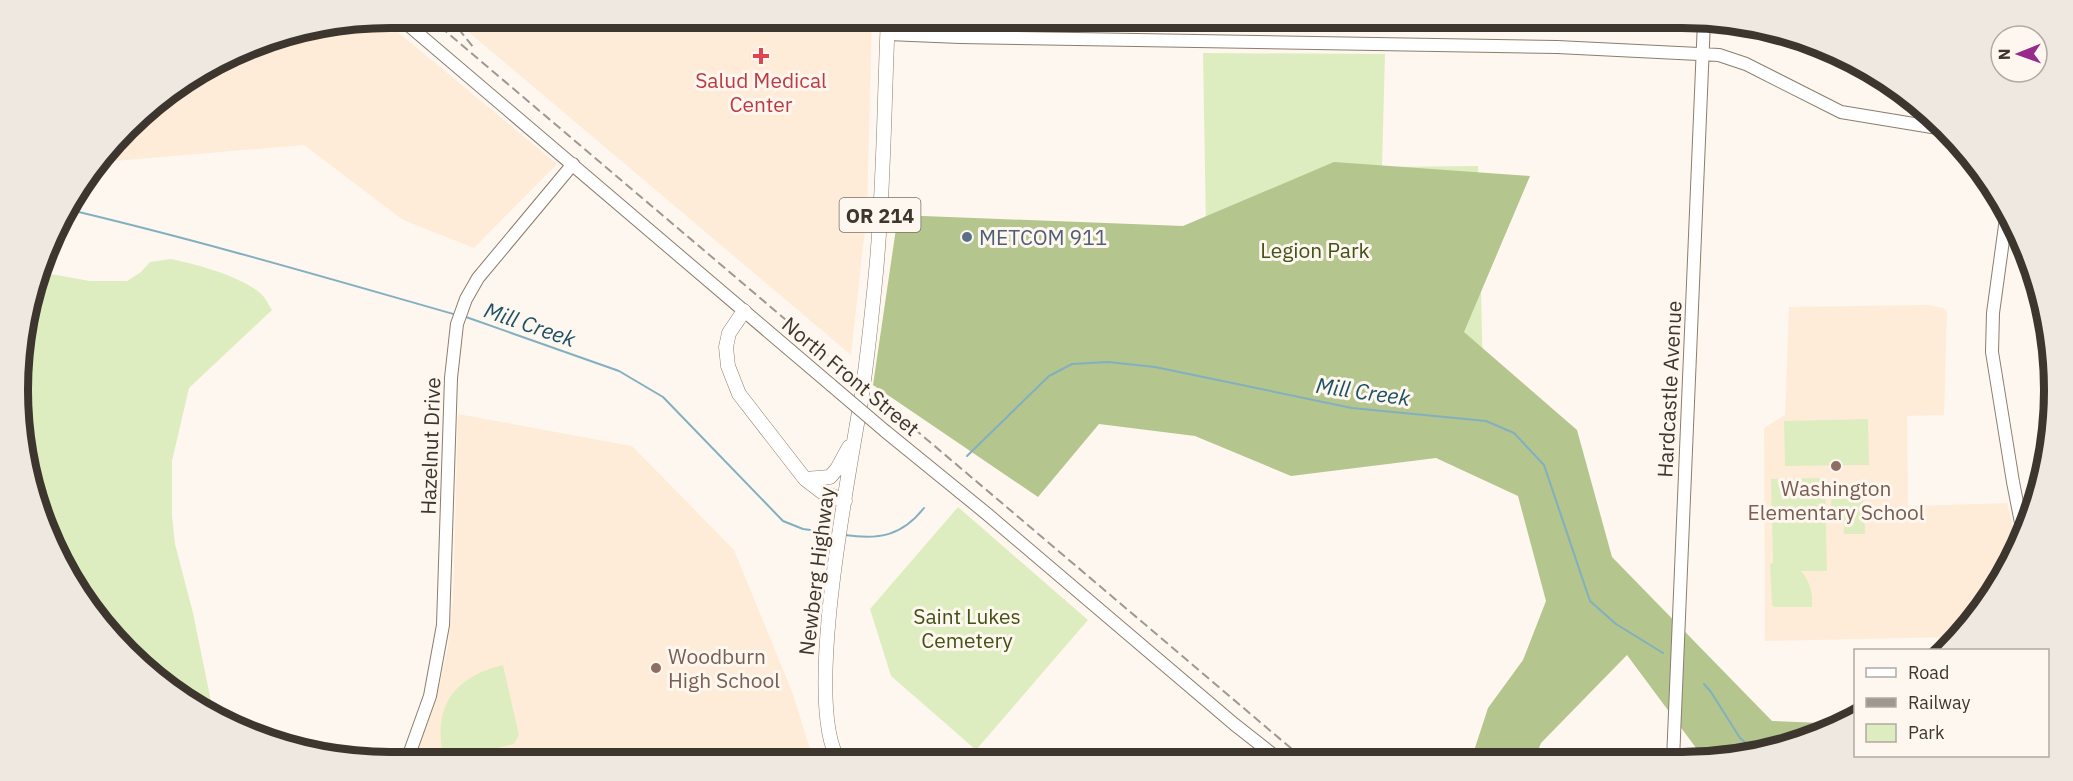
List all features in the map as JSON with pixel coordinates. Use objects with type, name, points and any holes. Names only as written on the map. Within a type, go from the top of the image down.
[{"type":"main road","name":"OR 214","points":[[888,28],[888,34]]},
{"type":"main road","name":"Newberg Highway","points":[[834,752],[827,707],[827,643],[832,592],[869,339],[879,233],[888,34]]},
{"type":"main road","points":[[744,311],[732,328],[726,343],[726,359],[732,380],[742,400],[805,478],[822,492],[845,501]]},
{"type":"main road","points":[[805,478],[825,479],[834,474],[855,433]]},
{"type":"street","name":"North Front Street","points":[[412,28],[885,431],[1270,752]]},
{"type":"street","name":"Hardcastle Avenue","points":[[1672,752],[1704,29]]},
{"type":"street","points":[[888,34],[1557,47],[1719,55],[1736,60],[1841,112],[1930,127]]},
{"type":"street","name":"Hazelnut Drive","points":[[410,752],[430,696],[438,663],[445,614],[451,378],[457,324],[478,278],[573,164]]},
{"type":"street","points":[[2005,226],[1993,314],[1992,352],[2020,520]]},
{"type":"shaded area","points":[[393,28],[557,164],[474,248],[403,220],[304,145],[110,161],[152,118],[170,103],[230,66],[274,48],[320,35]]},
{"type":"shaded area","points":[[464,28],[872,28],[867,211],[851,355]]},
{"type":"shaded area","name":"Washington Elementary School","points":[[1928,305],[1943,308],[1947,312],[1944,415],[1907,416],[1908,506],[2007,503],[2015,534],[1996,572],[1983,592],[1947,637],[1765,641],[1764,428],[1785,415],[1789,307]]},
{"type":"shaded area","points":[[458,414],[632,446],[734,550],[793,694],[811,752],[416,752],[438,692],[448,646],[453,596]]},
{"type":"green space","name":"Legion Park","points":[[1203,53],[1385,54],[1382,167],[1478,166],[1483,374],[1208,348]]},
{"type":"green space","points":[[1334,162],[1530,176],[1464,332],[1577,430],[1612,557],[1772,721],[1825,723],[1753,746],[1699,752],[1627,655],[1541,743],[1537,752],[1474,752],[1488,708],[1523,660],[1546,601],[1518,496],[1436,458],[1291,476],[1195,436],[1099,424],[1038,497],[873,385],[898,215],[1183,226]]},
{"type":"green space","points":[[171,259],[234,278],[256,290],[264,297],[272,310],[189,388],[172,461],[172,515],[175,544],[193,613],[212,706],[170,678],[152,663],[103,611],[77,571],[56,529],[35,461],[29,414],[29,367],[35,320],[48,274],[90,281],[127,281],[141,272],[150,262]]},
{"type":"green space","points":[[1868,419],[1869,465],[1785,466],[1784,421]]},
{"type":"green space","points":[[1825,478],[1827,571],[1801,571],[1810,588],[1812,607],[1774,607],[1772,605],[1770,564],[1773,563],[1771,479]]},
{"type":"green space","points":[[1832,484],[1861,484],[1865,534],[1844,534],[1843,509],[1831,509]]},
{"type":"green space","name":"Saint Lukes Cemetery","points":[[958,507],[1088,620],[976,750],[891,676],[870,609]]},
{"type":"green space","points":[[503,665],[519,735],[514,744],[481,752],[443,752],[441,725],[450,698],[458,687],[485,671]]},
{"type":"waterway","name":"Mill Creek","points":[[76,211],[213,246],[457,315]]},
{"type":"waterway","name":"Mill Creek","points":[[466,317],[619,371],[663,397],[783,521],[803,529],[833,533]]},
{"type":"waterway","name":"Mill Creek","points":[[967,456],[1049,376],[1072,364],[1108,362],[1155,367],[1352,408],[1486,421],[1514,433],[1544,465],[1590,601],[1616,624],[1663,653]]},
{"type":"waterway","name":"Mill Creek","points":[[845,535],[869,537],[889,534],[907,525],[924,508]]},
{"type":"waterway","name":"Mill Creek","points":[[1704,684],[1740,738],[1750,746]]},
{"type":"railway","points":[[442,28],[1295,752]]},
{"type":"railway","points":[[458,28],[473,47]]},
{"type":"place","name":"Salud Medical Center","points":[[761,56]]},
{"type":"place","name":"METCOM 911","points":[[967,237]]},
{"type":"place","name":"Washington Elementary School","points":[[1836,466]]},
{"type":"place","name":"Woodburn High School","points":[[656,668]]}]
